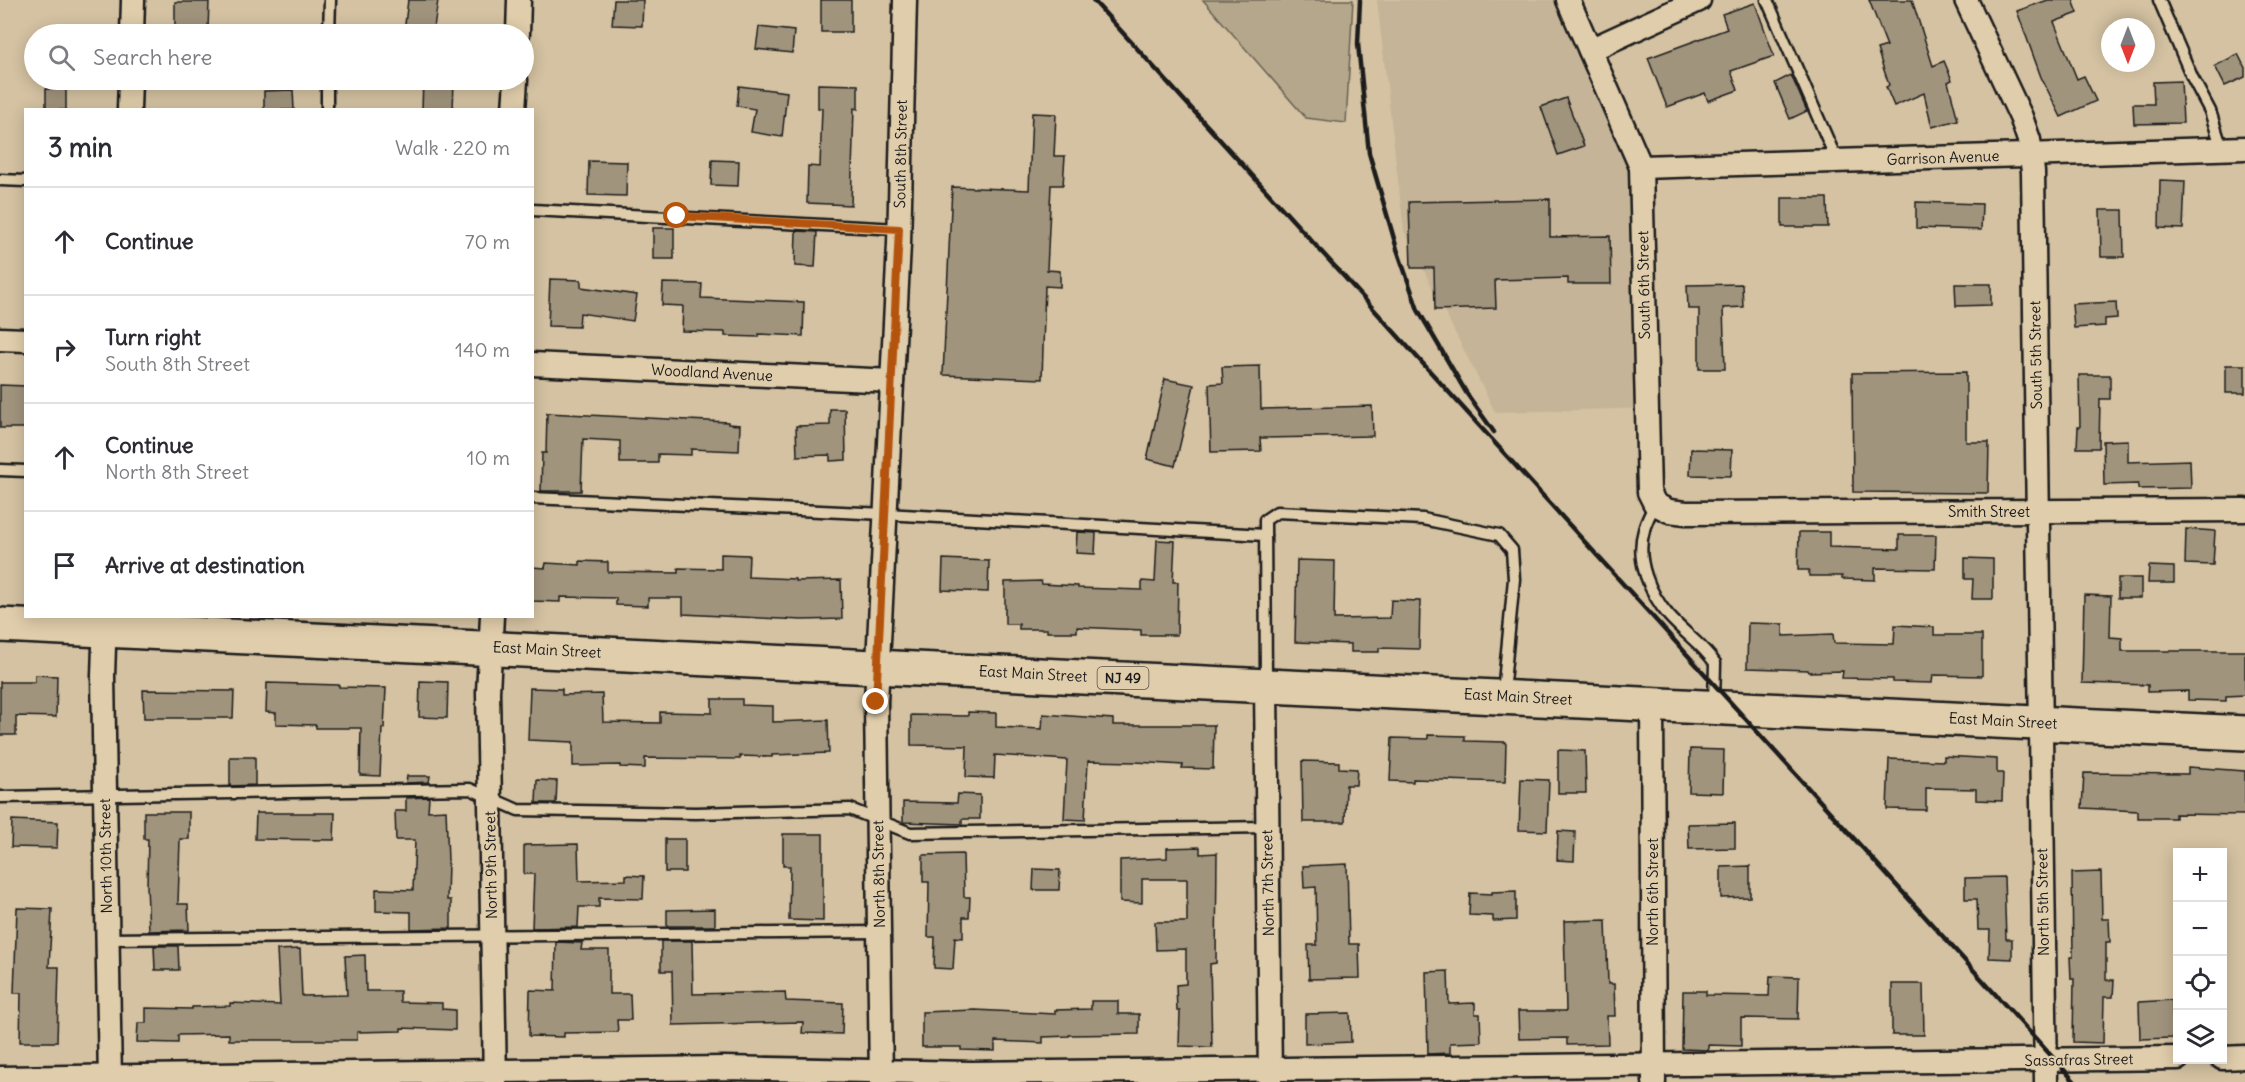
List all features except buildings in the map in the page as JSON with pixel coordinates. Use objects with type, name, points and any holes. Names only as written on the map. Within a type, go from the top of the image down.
[{"type":"highway","name":"East Main Street","points":[[0,625],[105,623],[491,632],[878,667],[2245,733]]},
{"type":"street","points":[[132,24],[133,0]]},
{"type":"street","points":[[518,24],[519,0]]},
{"type":"street","name":"South 8th Street","points":[[878,667],[899,229],[905,0]]},
{"type":"street","name":"South 6th Street","points":[[1568,0],[1641,167],[1649,492],[1654,504]]},
{"type":"street","points":[[1590,50],[1699,0]]},
{"type":"street","name":"South 5th Street","points":[[1966,0],[2029,140],[2033,172],[2041,723]]},
{"type":"street","points":[[129,108],[130,90]]},
{"type":"street","points":[[514,108],[515,90]]},
{"type":"street","name":"Garrison Avenue","points":[[1641,167],[2245,148]]},
{"type":"street","points":[[0,339],[24,340]]},
{"type":"street","name":"Woodland Avenue","points":[[534,364],[892,381]]},
{"type":"street","name":"Smith Street","points":[[1654,504],[1669,511],[1686,513],[2245,510]]},
{"type":"street","name":"North 10th Street","points":[[105,623],[103,676],[110,1079]]},
{"type":"street","name":"North 9th Street","points":[[491,632],[488,692],[494,1077]]},
{"type":"street","name":"North 8th Street","points":[[878,667],[876,702],[881,1077]]},
{"type":"street","name":"North 7th Street","points":[[1266,685],[1270,1076]]},
{"type":"street","name":"North 6th Street","points":[[1652,703],[1654,1074]]},
{"type":"street","name":"North 5th Street","points":[[2041,723],[2045,1071]]},
{"type":"street","points":[[2227,1058],[2245,1057]]},
{"type":"street","name":"Sassafras Street","points":[[0,1078],[494,1077],[724,1068],[881,1077],[971,1073],[1270,1076],[2045,1071],[2173,1058]]},
{"type":"lane","points":[[329,24],[330,0]]},
{"type":"lane","points":[[1767,0],[1837,162]]},
{"type":"lane","points":[[2159,0],[2192,77],[2210,111],[2222,149]]},
{"type":"lane","points":[[327,90],[327,108]]},
{"type":"lane","points":[[0,180],[24,181]]},
{"type":"lane","points":[[534,210],[899,229]]},
{"type":"lane","points":[[0,470],[24,471]]},
{"type":"lane","points":[[534,498],[885,514],[1265,536]]},
{"type":"lane","points":[[1654,504],[1644,530],[1641,549],[1645,573],[1653,594],[1669,616],[1711,656],[1715,663],[1714,706]]},
{"type":"lane","points":[[1266,685],[1265,520],[1277,512],[1423,519],[1499,536],[1512,550],[1514,579],[1503,696]]},
{"type":"lane","points":[[0,797],[470,789],[518,810],[696,813],[850,809],[909,833],[1268,827]]},
{"type":"lane","points":[[108,939],[879,932]]},
{"type":"shaded area","points":[[1203,0],[1353,0],[1346,123],[1306,118]]},
{"type":"shaded area","points":[[1377,0],[1571,0],[1645,164],[1653,408],[1495,412],[1404,231]]},
{"type":"railway","points":[[1093,0],[2075,1082]]},
{"type":"railway","points":[[1360,0],[1358,44],[1369,153],[1397,249],[1418,310],[1467,394],[1494,432]]},
{"type":"route","points":[[677,216],[899,229],[876,702]]}]
